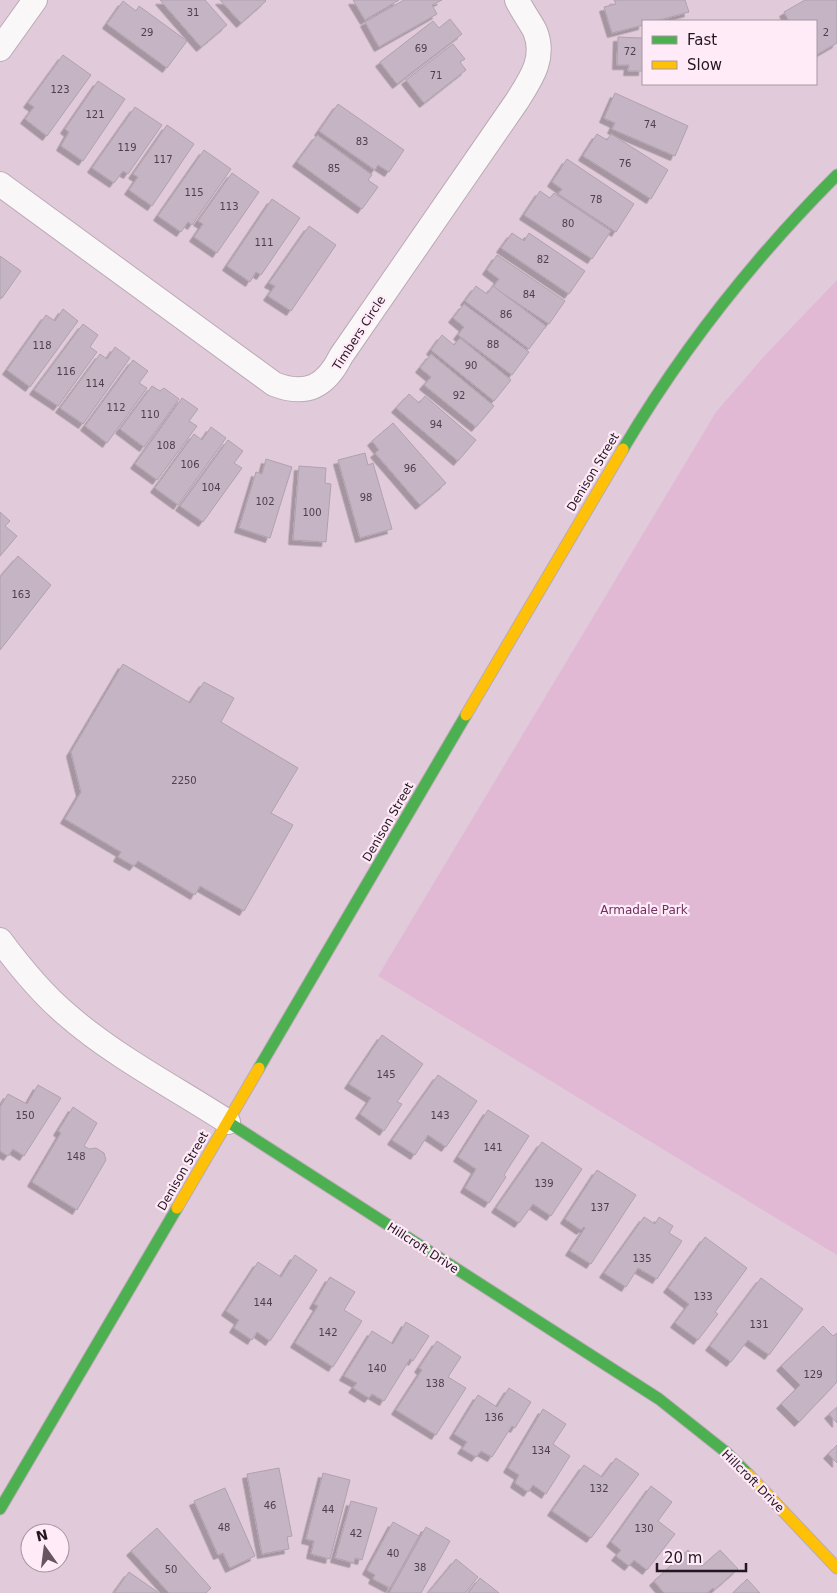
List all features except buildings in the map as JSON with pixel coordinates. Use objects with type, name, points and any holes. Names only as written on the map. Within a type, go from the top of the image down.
[{"type":"street","points":[[0,49],[35,0]]},
{"type":"street","name":"Timbers Circle","points":[[0,184],[274,384],[290,390],[306,390],[320,384],[333,373],[342,356],[518,101],[535,72],[540,53],[535,31],[517,0]]},
{"type":"street","name":"Denison Street","points":[[0,1509],[621,452],[681,356],[747,269],[789,222],[837,175]]},
{"type":"street","name":"Hillcroft Drive","points":[[0,940],[21,969],[43,993],[78,1024],[659,1399],[728,1453],[837,1568]]},
{"type":"green space","name":"Armadale Park","points":[[837,280],[837,1255],[378,976],[716,412],[768,352]]},
{"type":"traffic: fast","points":[[623,449],[670,375],[721,305],[806,206],[837,175]]},
{"type":"traffic: fast","points":[[259,1068],[466,715]]},
{"type":"traffic: fast","points":[[228,1122],[659,1399],[727,1453],[748,1474]]},
{"type":"traffic: fast","points":[[0,1509],[177,1208]]},
{"type":"traffic: slow","points":[[466,715],[623,449]]},
{"type":"traffic: slow","points":[[177,1208],[259,1068]]},
{"type":"traffic: slow","points":[[748,1474],[837,1568]]}]
